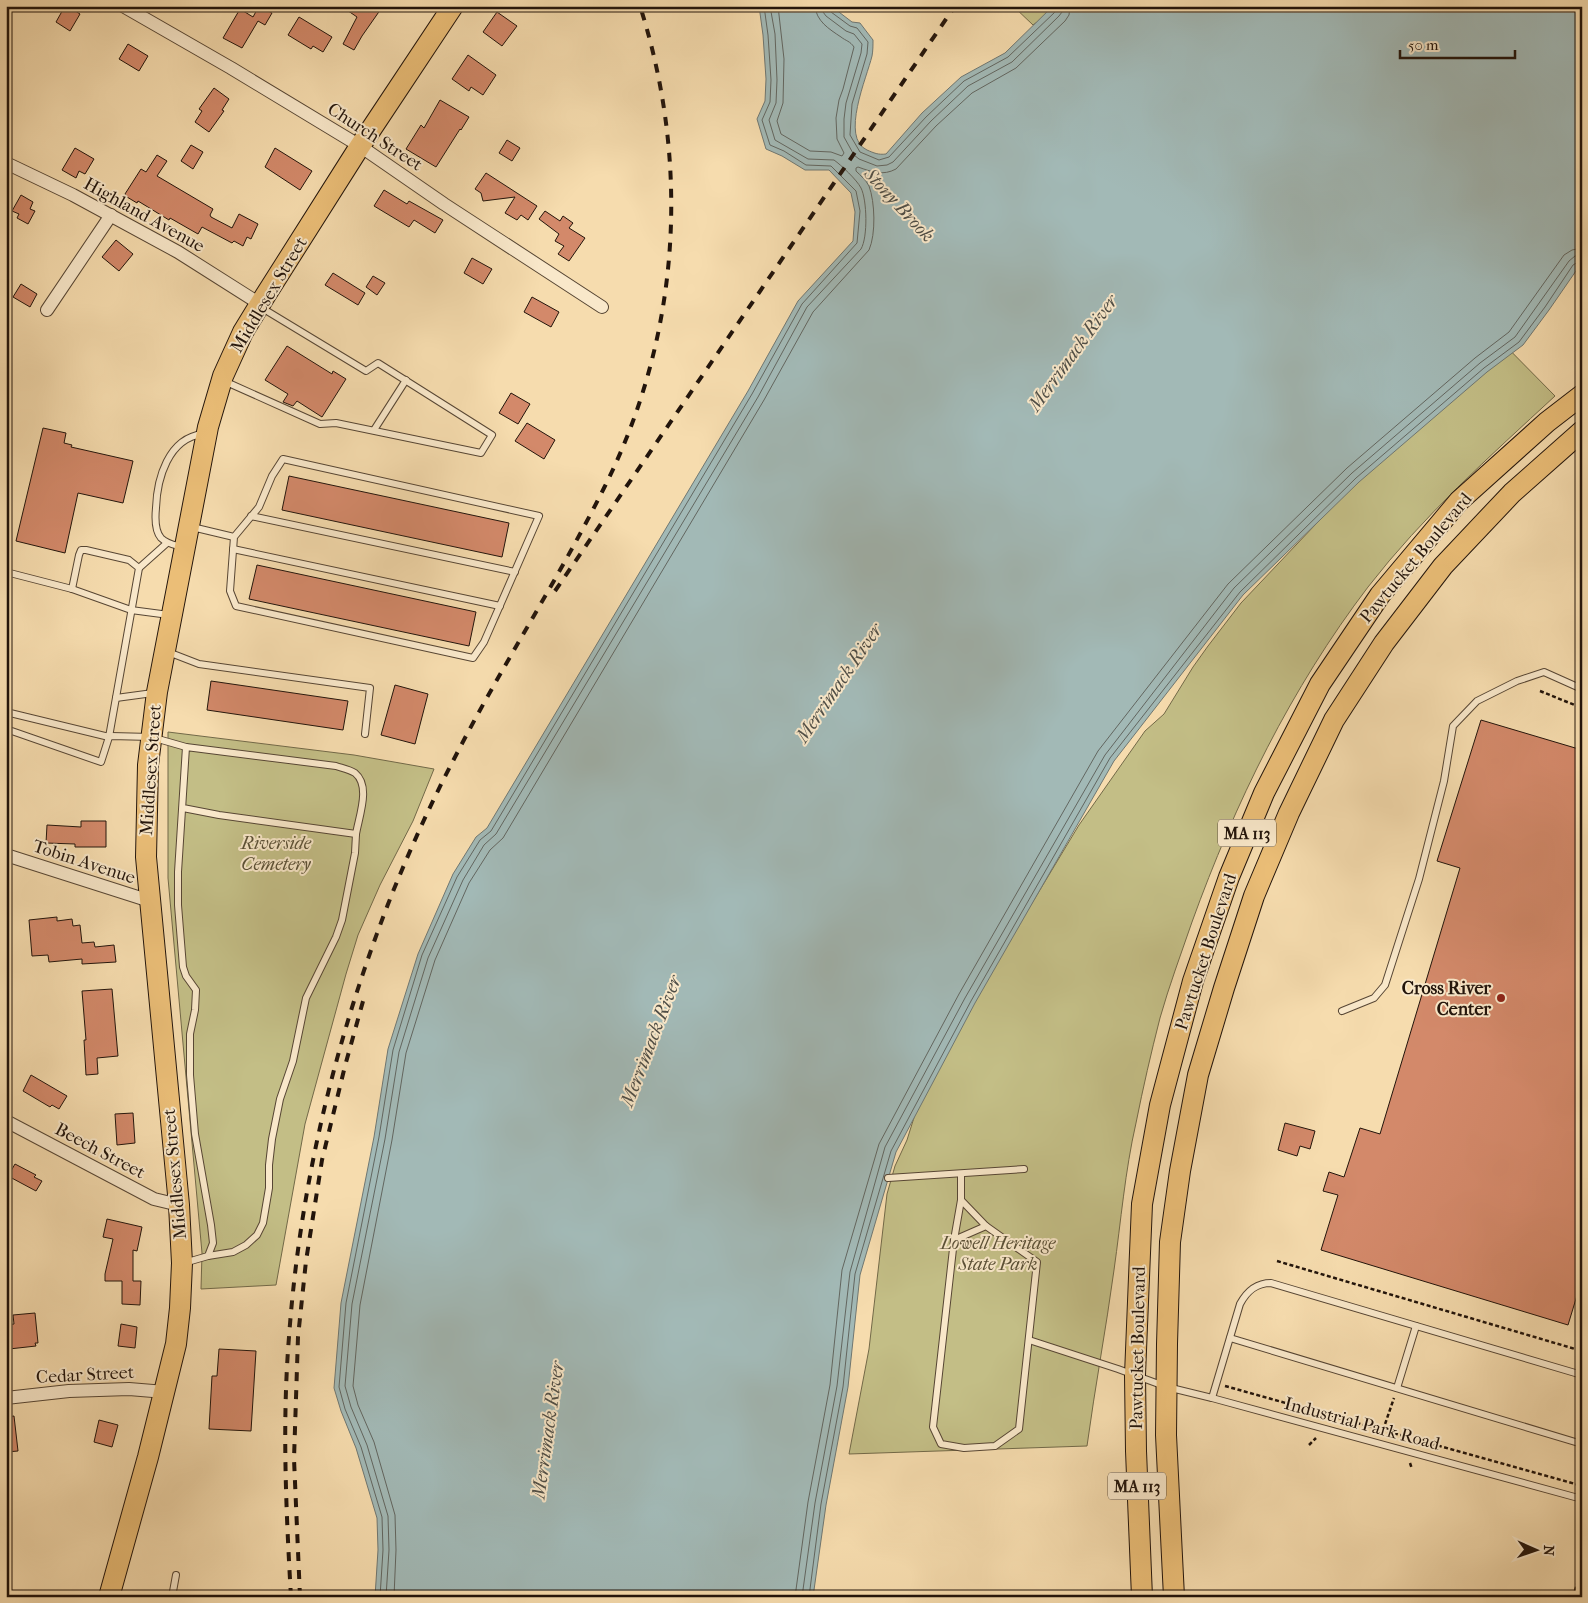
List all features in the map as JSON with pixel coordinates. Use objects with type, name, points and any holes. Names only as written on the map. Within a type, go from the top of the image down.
[{"type":"main road","name":"Middlesex Street","points":[[109,1597],[165,1392],[176,1344],[180,1308],[182,1263],[179,1205],[146,857],[148,765],[157,692],[172,616],[176,545],[188,526],[206,434],[222,380],[243,332],[360,146],[453,6]]},
{"type":"main road","name":"Pawtucket Boulevard","points":[[1142,1597],[1135,1375],[1142,1204],[1160,1105],[1192,981],[1229,877],[1264,793],[1320,684],[1380,594],[1460,501],[1547,422],[1582,395]]},
{"type":"main road","name":"Pawtucket Boulevard","points":[[1174,1597],[1166,1435],[1170,1242],[1180,1171],[1198,1075],[1254,896],[1289,813],[1334,720],[1384,643],[1443,566],[1505,499],[1582,431]]},
{"type":"street","name":"Church Street","points":[[123,6],[231,68],[360,146],[444,204],[602,306]]},
{"type":"street","name":"Highland Avenue","points":[[6,163],[73,195],[178,252],[259,305]]},
{"type":"street","points":[[46,310],[111,215]]},
{"type":"street","name":"Tobin Avenue","points":[[6,855],[150,901]]},
{"type":"street","name":"Beech Street","points":[[6,1121],[154,1199],[179,1205]]},
{"type":"street","name":"Cedar Street","points":[[6,1398],[68,1391],[129,1389],[165,1392]]},
{"type":"lane","points":[[222,380],[320,424],[336,423],[481,453],[492,435],[378,363],[366,371],[259,305]]},
{"type":"lane","points":[[374,430],[406,380]]},
{"type":"lane","points":[[176,545],[160,537],[157,530],[158,483],[172,453],[184,440],[195,435],[206,434]]},
{"type":"lane","points":[[283,459],[539,516],[484,642],[473,658],[236,606],[230,591],[234,537],[251,516],[259,507],[272,476],[283,459]]},
{"type":"lane","points":[[251,516],[515,572]]},
{"type":"lane","points":[[188,526],[234,537]]},
{"type":"lane","points":[[6,729],[101,762],[109,737],[139,568],[176,545]]},
{"type":"lane","points":[[233,549],[500,606]]},
{"type":"lane","points":[[72,589],[81,550],[129,560],[139,568]]},
{"type":"lane","points":[[6,572],[72,589],[131,610],[172,616]]},
{"type":"lane","points":[[165,650],[198,664],[370,688],[366,734]]},
{"type":"lane","points":[[1342,1011],[1374,998],[1385,984],[1419,879],[1444,781],[1453,726],[1477,701],[1517,681],[1544,672],[1582,689]]},
{"type":"lane","points":[[116,698],[157,692]]},
{"type":"lane","points":[[6,712],[109,737],[151,737],[186,747],[336,766],[352,771],[360,779],[363,789],[355,853],[342,920],[336,937],[306,998],[293,1060],[280,1099],[272,1139],[269,1188],[263,1223],[257,1235],[246,1245],[233,1252],[182,1263]]},
{"type":"lane","points":[[186,747],[178,872],[178,924],[183,967],[186,976],[196,990],[195,1010],[190,1034],[190,1075],[195,1134],[212,1225],[213,1243],[208,1256]]},
{"type":"lane","points":[[183,808],[219,815],[356,834]]},
{"type":"lane","points":[[888,1178],[1024,1169]]},
{"type":"lane","points":[[961,1174],[961,1200],[954,1240],[933,1427],[941,1444],[964,1448],[995,1446],[1019,1429],[1037,1262],[986,1226],[961,1200]]},
{"type":"lane","points":[[954,1240],[986,1226]]},
{"type":"lane","points":[[1212,1398],[1240,1304],[1245,1295],[1262,1283],[1271,1283],[1582,1375]]},
{"type":"lane","points":[[1397,1388],[1416,1326]]},
{"type":"lane","points":[[1230,1338],[1582,1444]]},
{"type":"lane","name":"Industrial Park Road","points":[[1029,1340],[1118,1368],[1166,1387],[1582,1499]]},
{"type":"lane","points":[[172,1597],[176,1575]]},
{"type":"path","points":[[1540,691],[1582,708]]},
{"type":"path","points":[[1277,1262],[1582,1351]]},
{"type":"path","points":[[1216,1383],[1579,1486],[1582,1485]]},
{"type":"path","points":[[1384,1430],[1397,1388]]},
{"type":"path","points":[[1573,1597],[1582,1568]]},
{"type":"green space","points":[[1013,6],[1060,6],[1033,25]]},
{"type":"green space","name":"Lowell Heritage State Park","points":[[1487,327],[1555,396],[1434,511],[1368,587],[1314,665],[1267,748],[1246,790],[1192,922],[1160,1018],[1147,1070],[1129,1159],[1087,1446],[849,1454],[869,1349],[887,1194],[895,1166],[907,1140],[926,1079],[1079,825],[1145,731],[1164,714],[1208,646],[1241,603],[1315,525]]},
{"type":"green space","name":"Riverside Cemetery","points":[[168,732],[354,755],[434,769],[413,821],[380,885],[358,935],[346,974],[305,1124],[276,1285],[201,1289],[202,1253],[168,878]]},
{"type":"water","points":[[759,6],[831,6],[852,22],[860,23],[873,40],[873,48],[855,121],[856,133],[859,143],[867,150],[876,154],[886,154],[922,113],[961,77],[1005,53],[1053,6],[1582,6],[1582,265],[1523,345],[1487,372],[1359,482],[1243,595],[1114,761],[975,1003],[896,1152],[860,1275],[848,1387],[826,1505],[813,1597],[375,1597],[378,1550],[377,1518],[356,1448],[334,1388],[341,1303],[374,1137],[388,1049],[418,954],[453,874],[476,837],[487,828],[748,391],[798,301],[853,241],[855,212],[851,193],[829,170],[805,170],[766,149],[757,119],[765,101],[766,79]]},
{"type":"building","points":[[65,6],[80,14],[70,31],[56,22]]},
{"type":"building","points":[[259,6],[272,13],[265,25],[258,21],[242,48],[223,38],[240,9],[253,17]]},
{"type":"building","points":[[341,6],[383,6],[354,50],[343,44],[357,17]]},
{"type":"building","points":[[497,12],[517,26],[502,46],[483,32]]},
{"type":"building","points":[[299,17],[332,37],[323,52],[313,46],[311,49],[288,35]]},
{"type":"building","points":[[128,44],[148,56],[139,71],[119,59]]},
{"type":"building","points":[[468,55],[496,75],[483,95],[471,87],[469,91],[452,79]]},
{"type":"building","points":[[214,88],[229,99],[222,110],[224,111],[209,132],[195,122],[202,111],[199,109]]},
{"type":"building","points":[[440,100],[469,117],[436,167],[406,149],[421,125],[424,128]]},
{"type":"building","points":[[507,140],[520,148],[512,161],[499,153]]},
{"type":"building","points":[[191,145],[203,152],[193,169],[181,161]]},
{"type":"building","points":[[75,148],[94,159],[85,174],[79,171],[76,178],[62,170]]},
{"type":"building","points":[[275,148],[312,171],[300,190],[265,167]]},
{"type":"building","points":[[157,155],[167,161],[157,176],[213,209],[211,217],[232,228],[239,214],[258,224],[251,239],[247,237],[243,246],[234,241],[232,243],[202,227],[198,234],[170,218],[169,220],[138,201],[137,203],[127,197],[125,194],[141,169],[146,172]]},
{"type":"building","points":[[486,173],[537,206],[528,220],[521,215],[517,220],[505,213],[515,197],[483,201],[481,193],[475,189]]},
{"type":"building","points":[[384,190],[407,204],[409,201],[443,220],[435,233],[414,220],[409,227],[374,206]]},
{"type":"building","points":[[21,195],[33,202],[30,209],[35,211],[28,224],[17,218],[19,214],[12,211]]},
{"type":"building","points":[[545,211],[560,221],[563,216],[573,223],[569,228],[585,238],[569,261],[558,254],[564,246],[555,241],[559,234],[539,219]]},
{"type":"building","points":[[116,240],[133,254],[119,271],[102,257]]},
{"type":"building","points":[[472,258],[492,269],[483,284],[464,273]]},
{"type":"building","points":[[333,273],[365,293],[358,305],[325,285]]},
{"type":"building","points":[[373,276],[385,283],[377,295],[366,287]]},
{"type":"building","points":[[21,284],[37,294],[30,307],[13,297]]},
{"type":"building","points":[[532,297],[559,312],[551,327],[524,312]]},
{"type":"building","points":[[287,346],[332,374],[333,371],[346,379],[322,417],[297,401],[293,406],[283,402],[288,394],[265,380]]},
{"type":"building","points":[[511,393],[530,404],[518,424],[499,413]]},
{"type":"building","points":[[527,423],[555,440],[544,459],[515,441]]},
{"type":"building","points":[[43,428],[66,433],[64,443],[72,445],[71,447],[133,461],[123,503],[78,493],[65,553],[16,541]]},
{"type":"building","points":[[289,476],[509,523],[502,557],[282,510]]},
{"type":"building","points":[[257,565],[476,612],[469,646],[249,599]]},
{"type":"building","points":[[211,681],[348,701],[343,730],[207,710]]},
{"type":"building","points":[[395,685],[428,694],[415,744],[381,735]]},
{"type":"building","name":"Cross River Center","points":[[1481,720],[1582,750],[1582,1279],[1568,1325],[1321,1250],[1338,1195],[1323,1191],[1329,1172],[1344,1177],[1360,1128],[1380,1134],[1460,868],[1437,861]]},
{"type":"building","points":[[81,821],[106,821],[106,847],[75,847],[75,844],[46,843],[47,825],[81,827]]},
{"type":"building","points":[[57,917],[57,921],[72,919],[73,926],[80,925],[82,943],[94,942],[95,947],[114,945],[116,962],[82,964],[82,959],[49,962],[48,955],[32,956],[29,920]]},
{"type":"building","points":[[112,989],[118,1056],[97,1058],[98,1074],[86,1075],[84,1040],[86,1040],[82,991]]},
{"type":"building","points":[[31,1075],[67,1096],[59,1109],[52,1105],[50,1107],[23,1091]]},
{"type":"building","points":[[133,1113],[135,1143],[117,1145],[115,1114]]},
{"type":"building","points":[[1285,1123],[1315,1131],[1310,1149],[1300,1146],[1297,1156],[1278,1150]]},
{"type":"building","points":[[15,1164],[36,1175],[34,1177],[42,1181],[36,1191],[8,1176]]},
{"type":"building","points":[[107,1219],[142,1227],[137,1251],[133,1250],[133,1281],[141,1281],[140,1305],[122,1304],[122,1281],[105,1281],[113,1239],[103,1237]]},
{"type":"building","points":[[35,1313],[38,1343],[35,1343],[36,1346],[9,1349],[7,1325],[14,1324],[13,1315]]},
{"type":"building","points":[[121,1324],[137,1327],[135,1348],[118,1346]]},
{"type":"building","points":[[219,1349],[256,1351],[251,1431],[209,1429],[212,1376],[217,1376]]},
{"type":"building","points":[[14,1416],[18,1451],[6,1452],[6,1417]]},
{"type":"building","points":[[99,1420],[118,1425],[112,1447],[94,1442]]},
{"type":"railway","points":[[291,1597],[285,1434],[287,1369],[294,1279],[312,1165],[324,1109],[355,998],[394,889],[430,807],[472,725],[568,556],[604,488],[629,430],[649,371],[662,311],[670,250],[671,189],[667,128],[656,66],[640,6]]},
{"type":"railway","points":[[555,591],[955,6]]},
{"type":"railway","points":[[300,1597],[294,1459],[298,1337],[306,1261],[322,1160],[365,994]]},
{"type":"place","name":"Cross River Center","points":[[1501,998]]},
{"type":"water label","name":"Stony Brook","points":[[899,205]]},
{"type":"water label","name":"Merrimack River","points":[[1073,353]]},
{"type":"water label","name":"Merrimack River","points":[[839,683]]},
{"type":"water label","name":"Merrimack River","points":[[651,1041]]},
{"type":"water label","name":"Merrimack River","points":[[548,1430]]}]
